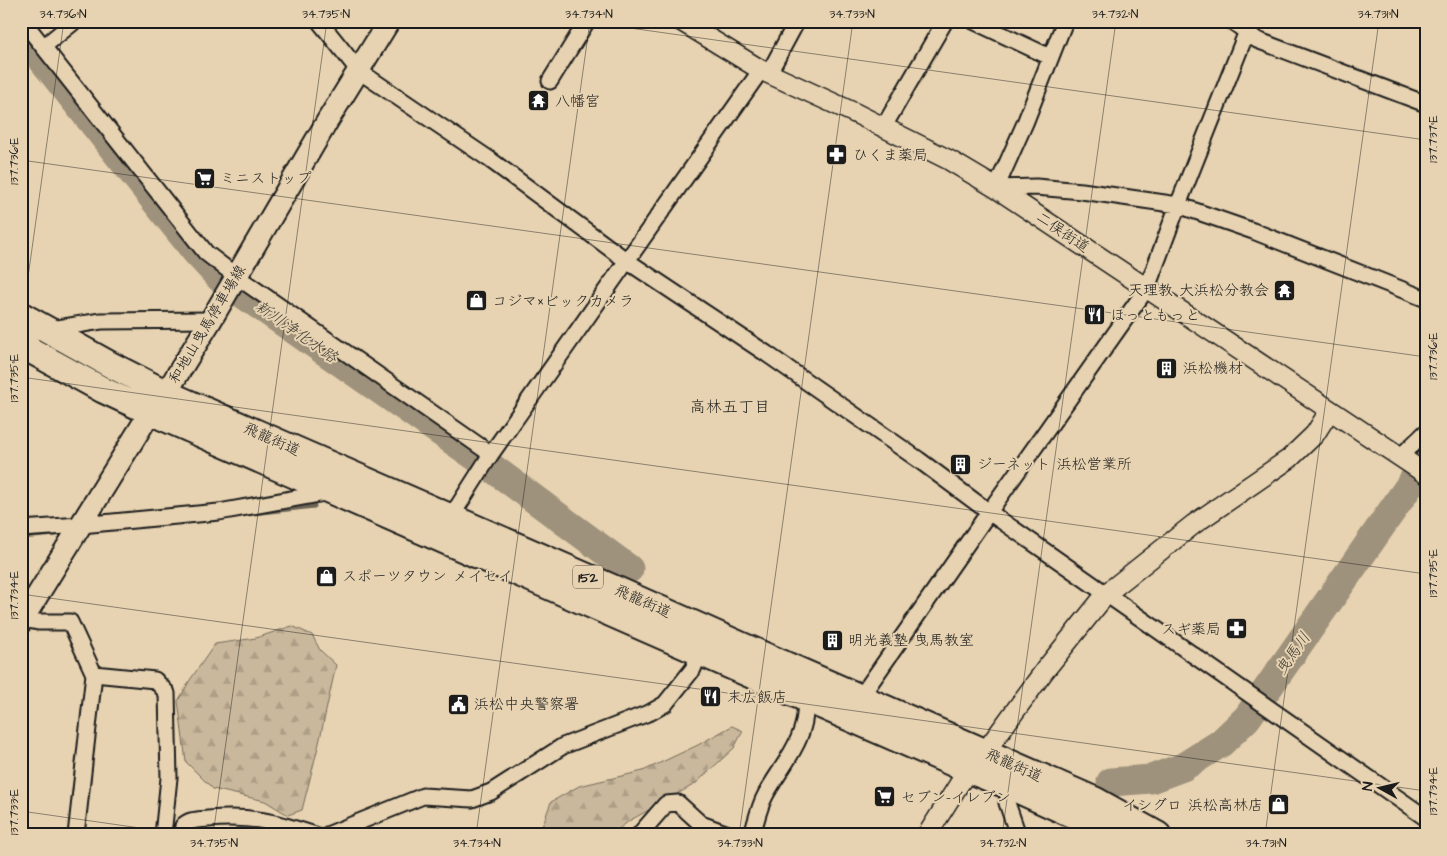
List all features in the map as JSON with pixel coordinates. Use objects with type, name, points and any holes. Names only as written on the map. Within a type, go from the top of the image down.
[{"type":"highway","name":"飛龍街道","points":[[21,315],[166,393],[700,652],[1117,835]]},
{"type":"highway","name":"飛龍街道","points":[[21,345],[103,390],[333,492],[441,526],[609,586],[1094,800],[1158,835]]},
{"type":"main road","name":"和地山曳馬停車場線","points":[[22,621],[143,424],[148,411],[166,393],[211,320],[389,21]]},
{"type":"street","points":[[23,21],[206,252],[232,282],[491,454]]},
{"type":"street","points":[[43,47],[75,21]]},
{"type":"street","points":[[320,21],[359,71],[489,159],[627,261],[767,354],[919,460],[989,512],[1426,818]]},
{"type":"street","points":[[550,81],[587,21]]},
{"type":"street","name":"二俣街道","points":[[682,21],[765,71],[949,160],[996,188],[1413,465]]},
{"type":"street","points":[[441,526],[458,506],[491,454],[627,261],[765,71],[797,21]]},
{"type":"street","points":[[883,128],[945,21]]},
{"type":"street","points":[[973,21],[1050,57]]},
{"type":"street","points":[[1065,21],[996,188],[1045,188],[1178,205],[1253,231],[1426,299]]},
{"type":"street","points":[[1232,21],[1249,27],[1257,40],[1426,104]]},
{"type":"street","points":[[860,698],[1147,288],[1249,27]]},
{"type":"street","points":[[21,334],[102,321],[211,320]]},
{"type":"street","points":[[927,835],[968,770],[985,752],[1045,670],[1106,593],[1194,524],[1289,459],[1314,434],[1330,410]]},
{"type":"street","points":[[1413,465],[1426,432]]},
{"type":"street","points":[[21,528],[81,525],[219,512],[333,492]]},
{"type":"street","points":[[22,621],[70,622],[94,674],[76,835]]},
{"type":"street","points":[[327,835],[423,796],[472,799],[491,792],[563,746],[651,712],[665,704],[694,669],[700,652]]},
{"type":"street","points":[[94,674],[155,680],[166,693],[169,778],[164,835]]},
{"type":"street","points":[[752,835],[765,796],[792,756],[800,736],[806,709],[805,698]]},
{"type":"street","points":[[1011,787],[1007,803],[1018,835]]},
{"type":"street","points":[[639,835],[666,804],[678,803],[701,824],[731,835]]},
{"type":"street","points":[[182,835],[183,826],[190,821],[232,817],[273,821],[315,835]]},
{"type":"green space","points":[[292,626],[312,635],[320,650],[336,665],[302,810],[288,815],[265,801],[213,789],[186,762],[178,701],[215,644],[256,638]]},
{"type":"green space","points":[[732,726],[743,731],[734,748],[695,784],[629,821],[611,835],[539,835],[551,802],[579,786],[643,771],[698,745]]},
{"type":"waterway","name":"新川浄化水路","points":[[21,33],[196,252],[220,278],[495,470],[629,569]]},
{"type":"waterway","name":"曳馬川","points":[[1111,782],[1151,779],[1183,767],[1221,743],[1247,718],[1426,462]]},
{"type":"waterway","points":[[253,513],[314,506]]},
{"type":"waterway","points":[[21,537],[56,534]]},
{"type":"place","name":"八幡宮","points":[[539,101]]},
{"type":"place","name":"ひくま薬局","points":[[837,155]]},
{"type":"place","name":"ミニストップ","points":[[204,178]]},
{"type":"place","name":"天理教 大浜松分教会","points":[[1285,290]]},
{"type":"place","name":"コジマ×ビックカメラ","points":[[476,301]]},
{"type":"place","name":"ほっともっと","points":[[1094,315]]},
{"type":"place","name":"浜松機材","points":[[1167,368]]},
{"type":"place","name":"ジーネット 浜松営業所","points":[[961,464]]},
{"type":"place","name":"スポーツタウン メイセイ","points":[[326,576]]},
{"type":"place","name":"スギ薬局","points":[[1237,629]]},
{"type":"place","name":"明光義塾 曳馬教室","points":[[832,640]]},
{"type":"place","name":"末広飯店","points":[[711,697]]},
{"type":"place","name":"浜松中央警察署","points":[[458,704]]},
{"type":"place","name":"セブン-イレブン","points":[[885,797]]},
{"type":"place","name":"イシグロ 浜松高林店","points":[[1279,805]]},
{"type":"district","name":"高林五丁目","points":[[730,406]]}]
